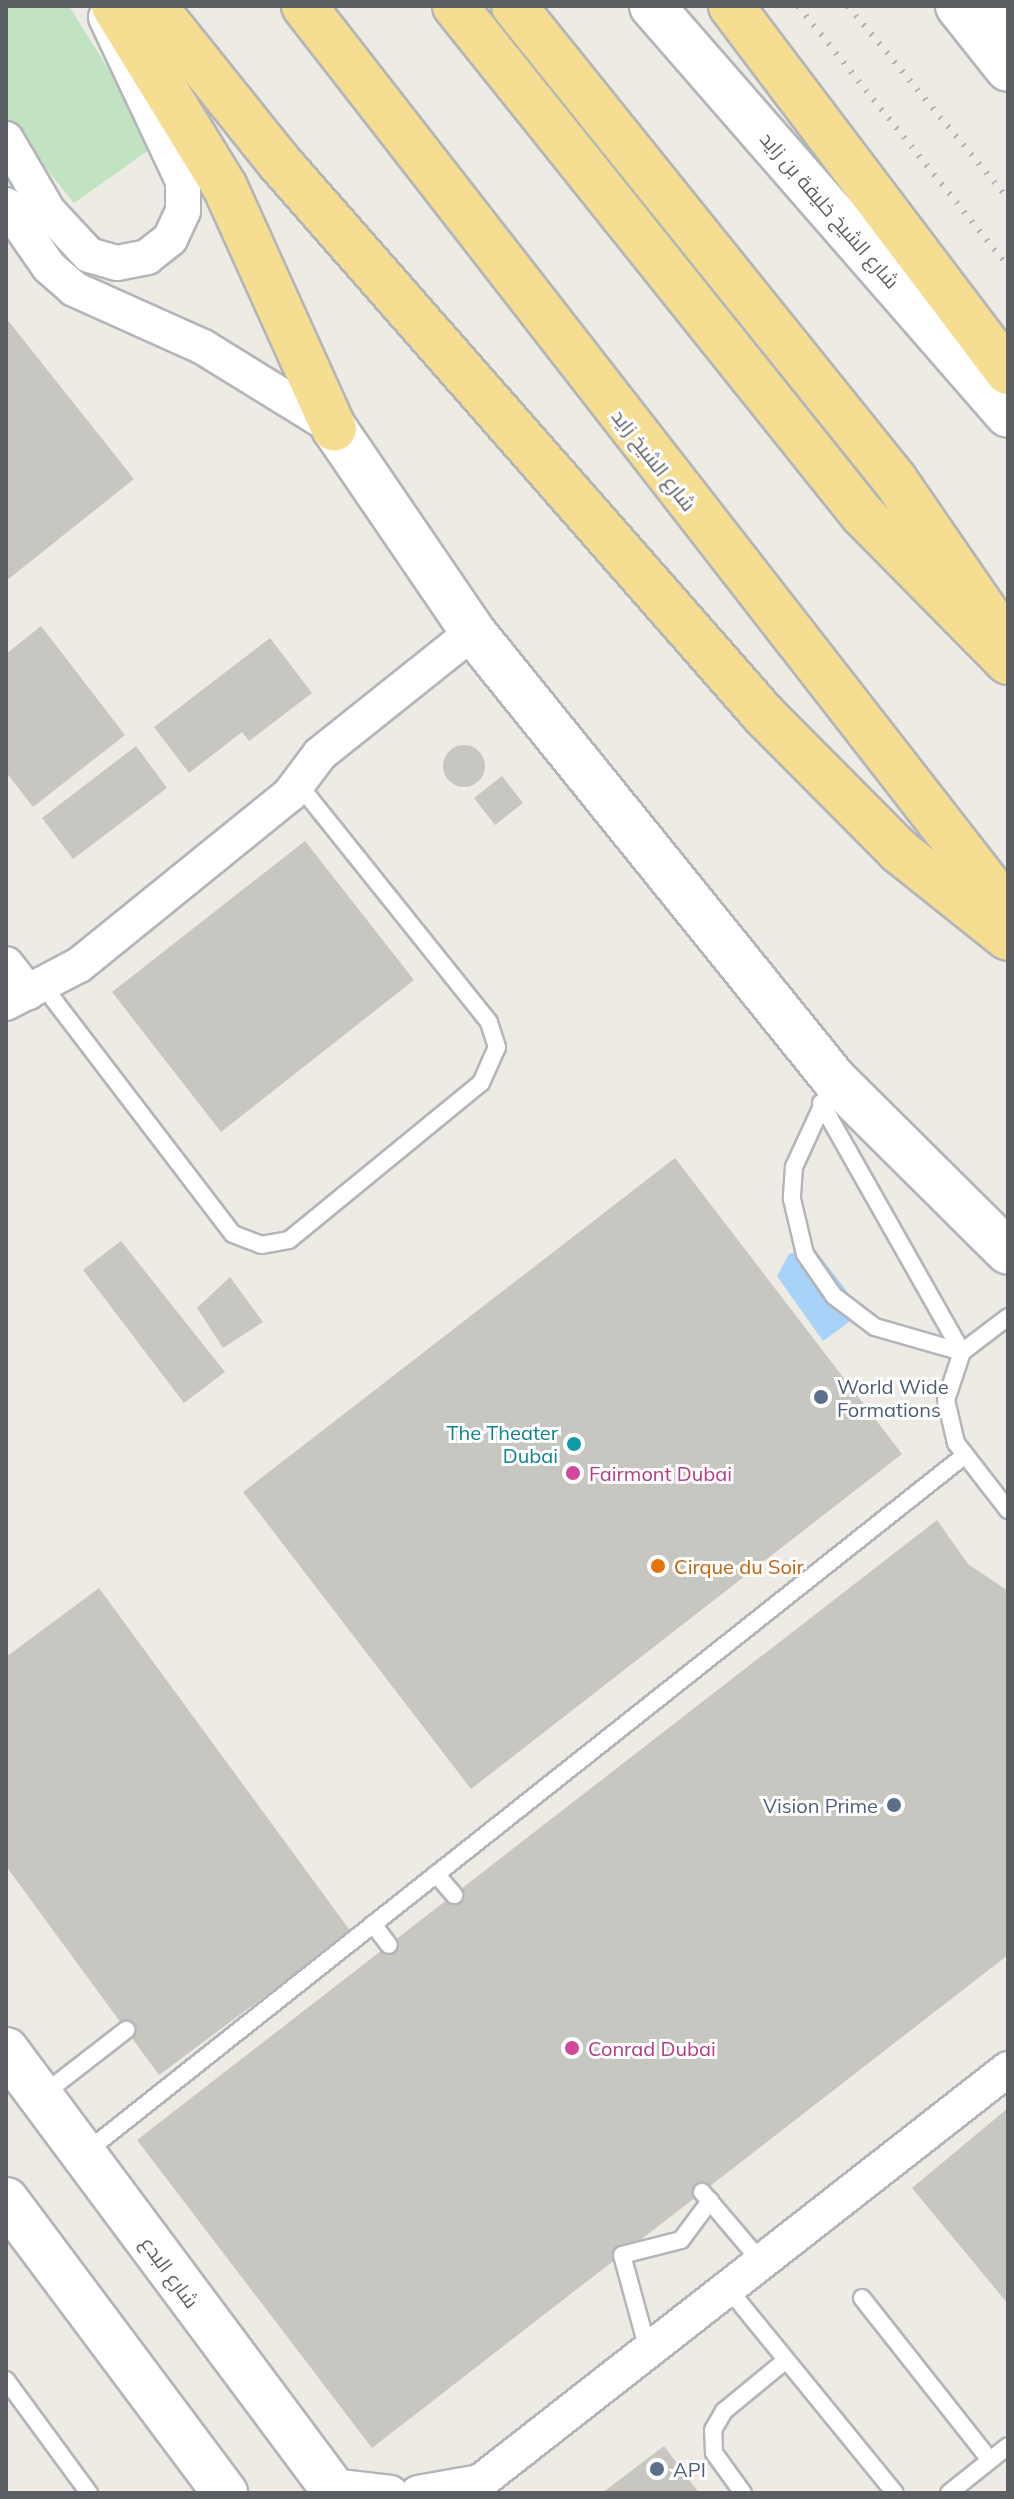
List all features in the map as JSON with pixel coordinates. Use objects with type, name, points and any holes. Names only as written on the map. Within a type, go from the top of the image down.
[{"type":"highway","points":[[114,6],[231,199],[334,428]]},
{"type":"highway","points":[[154,6],[279,162],[764,715],[899,851],[1008,938]]},
{"type":"highway","name":"شارع الشيخ زايد","points":[[304,6],[1008,910]]},
{"type":"highway","points":[[455,6],[862,514],[1008,662]]},
{"type":"highway","points":[[514,6],[895,480],[1008,646]]},
{"type":"highway","points":[[731,6],[1008,372]]},
{"type":"main road","name":"شارع الشيخ خليفة بن زايد","points":[[652,6],[1008,415]]},
{"type":"main road","points":[[958,6],[1008,69]]},
{"type":"main road","points":[[1003,6],[1008,12]]},
{"type":"main road","points":[[334,428],[473,632],[827,1091],[1008,1252]]},
{"type":"main road","name":"شارع البدع","points":[[6,2050],[334,2490]]},
{"type":"main road","points":[[6,2200],[225,2493]]},
{"type":"street","points":[[6,139],[48,211],[89,255],[117,263],[147,257],[170,239],[183,211],[183,181],[124,67],[104,6]]},
{"type":"street","points":[[6,205],[74,289],[203,347],[334,428]]},
{"type":"street","points":[[6,964],[26,994],[299,785],[320,754],[473,632]]},
{"type":"street","points":[[418,2493],[477,2487],[731,2292],[1008,2069]]},
{"type":"street","points":[[334,2490],[391,2493]]},
{"type":"lane","points":[[26,994],[233,1234],[261,1245],[289,1240],[481,1083],[497,1047],[489,1022],[299,785]]},
{"type":"lane","points":[[827,1091],[962,1352]]},
{"type":"lane","points":[[827,1091],[794,1167],[792,1199],[805,1254],[834,1296],[875,1327],[962,1352]]},
{"type":"lane","points":[[1008,1317],[962,1352],[946,1400],[965,1455],[1008,1510]]},
{"type":"lane","points":[[83,2154],[965,1455]]},
{"type":"lane","points":[[436,1874],[454,1895]]},
{"type":"lane","points":[[373,1924],[389,1945]]},
{"type":"lane","points":[[40,2097],[126,2030]]},
{"type":"lane","points":[[649,2354],[622,2255],[681,2240],[706,2197],[764,2266]]},
{"type":"lane","points":[[731,2292],[895,2493]]},
{"type":"lane","points":[[862,2298],[990,2460]]},
{"type":"lane","points":[[743,2493],[714,2453],[713,2430],[724,2411],[786,2360]]},
{"type":"lane","points":[[6,2380],[89,2493]]},
{"type":"lane","points":[[949,2493],[1008,2446]]},
{"type":"green space","points":[[6,6],[69,6],[156,145],[74,203],[6,119]]},
{"type":"water","points":[[813,1247],[863,1312],[823,1341],[777,1276],[789,1254]]},
{"type":"building","points":[[6,318],[134,479],[6,581]]},
{"type":"building","points":[[41,626],[125,735],[33,807],[6,772],[6,654]]},
{"type":"building","points":[[270,638],[312,693],[249,741],[242,732],[189,773],[154,727]]},
{"type":"building","points":[[464,745],[479,751],[485,766],[479,781],[464,787],[449,781],[443,766],[449,751]]},
{"type":"building","points":[[136,746],[167,788],[73,859],[42,818]]},
{"type":"building","points":[[502,776],[523,803],[495,825],[474,798]]},
{"type":"building","points":[[305,841],[414,980],[221,1132],[112,992]]},
{"type":"building","name":"Fairmont Dubai","points":[[675,1158],[902,1454],[471,1789],[243,1492]]},
{"type":"building","points":[[121,1241],[225,1372],[184,1403],[83,1270]]},
{"type":"building","points":[[230,1277],[263,1322],[223,1348],[197,1308]]},
{"type":"building","name":"Conrad Dubai","points":[[937,1520],[968,1564],[1008,1591],[1008,1955],[372,2448],[137,2140]]},
{"type":"building","points":[[99,1588],[351,1932],[159,2075],[6,1866],[6,1657]]},
{"type":"building","points":[[1008,2108],[1008,2304],[912,2188]]},
{"type":"building","name":"API","points":[[664,2446],[699,2493],[602,2493]]},
{"type":"railway","points":[[798,6],[1008,266]]},
{"type":"railway","points":[[848,6],[1008,199]]},
{"type":"place","name":"World Wide Formations","points":[[821,1397]]},
{"type":"place","name":"The Theater Dubai","points":[[574,1444]]},
{"type":"place","name":"Fairmont Dubai","points":[[573,1473]]},
{"type":"place","name":"Cirque du Soir","points":[[658,1566]]},
{"type":"place","name":"Vision Prime","points":[[894,1805]]},
{"type":"place","name":"Conrad Dubai","points":[[572,2048]]},
{"type":"place","name":"API","points":[[657,2469]]}]
